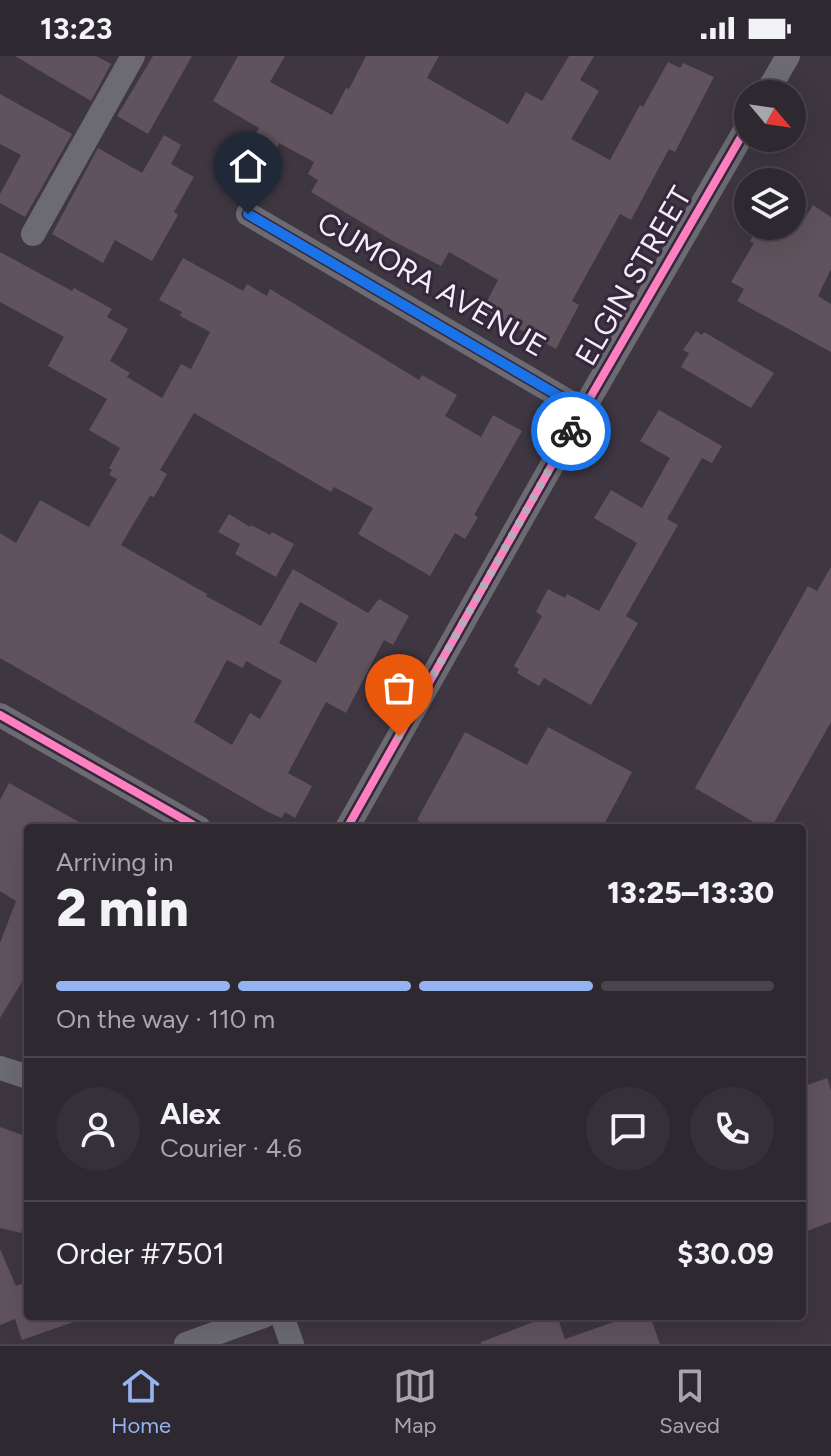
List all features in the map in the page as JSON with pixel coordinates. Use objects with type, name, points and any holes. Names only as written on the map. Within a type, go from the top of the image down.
[{"type":"street","points":[[33,234],[133,56]]},
{"type":"street","points":[[774,80],[788,56]]},
{"type":"street","name":"ELGIN STREET","points":[[349,824],[734,149]]},
{"type":"street","name":"CUMORA AVENUE","points":[[248,214],[583,410]]},
{"type":"street","points":[[0,715],[192,824]]},
{"type":"street","points":[[0,1068],[24,1076]]},
{"type":"street","points":[[186,1344],[253,1320]]},
{"type":"street","points":[[283,1320],[292,1344]]},
{"type":"building","points":[[15,56],[96,56],[111,64],[91,101]]},
{"type":"building","points":[[153,56],[192,56],[148,134],[117,116]]},
{"type":"building","points":[[238,56],[285,56],[270,82],[332,115],[366,56],[439,56],[427,78],[508,124],[526,92],[542,101],[569,56],[594,56],[580,80],[599,91],[571,139],[610,160],[668,62],[680,68],[683,63],[714,77],[675,152],[669,149],[631,220],[620,214],[572,301],[579,305],[556,349],[483,309],[498,280],[449,252],[441,266],[393,241],[311,192],[318,180],[308,174],[314,162],[279,143],[273,155],[251,143],[259,128],[213,101]]},
{"type":"building","points":[[0,94],[72,134],[25,217],[0,203],[0,194],[21,155],[0,144]]},
{"type":"building","points":[[164,135],[181,145],[171,164],[194,177],[174,212],[178,215],[152,261],[115,240],[103,263],[52,234],[98,148],[142,173]]},
{"type":"building","points":[[813,205],[831,217],[831,269],[818,296],[831,304],[831,352],[737,301],[744,289],[731,282],[754,243],[751,240],[806,240],[806,216]]},
{"type":"building","points":[[0,252],[112,309],[107,317],[128,329],[110,361],[130,373],[127,377],[162,398],[181,364],[191,369],[210,332],[159,300],[183,258],[243,291],[247,284],[267,296],[270,289],[419,380],[422,375],[457,395],[445,416],[481,437],[493,415],[522,431],[474,515],[478,517],[465,539],[455,533],[430,576],[358,534],[373,508],[334,487],[331,492],[194,413],[160,470],[167,474],[121,545],[206,596],[261,626],[293,569],[368,613],[379,599],[409,616],[393,645],[384,640],[346,713],[326,702],[288,773],[312,786],[295,818],[285,812],[282,818],[268,812],[0,658],[0,533],[16,543],[40,500],[89,527],[117,479],[109,475],[112,470],[109,468],[120,448],[89,430],[107,399],[48,366],[64,337],[0,302]],"holes":[[[300,602],[338,623],[316,663],[279,643]],[[227,660],[243,668],[246,661],[282,681],[260,719],[250,713],[232,745],[194,722]]]},
{"type":"building","points":[[696,331],[702,335],[704,332],[774,373],[751,408],[681,367],[689,353],[683,350]]},
{"type":"building","points":[[659,410],[722,446],[712,463],[702,458],[667,519],[678,525],[626,616],[638,623],[591,705],[544,678],[539,686],[517,673],[519,669],[514,666],[542,616],[536,612],[548,589],[565,598],[567,594],[599,611],[637,543],[594,518],[611,490],[642,508],[670,458],[640,441]]},
{"type":"building","points":[[229,514],[250,527],[270,535],[272,532],[294,544],[276,577],[235,554],[240,544],[218,532]]},
{"type":"building","points":[[831,567],[831,722],[773,824],[757,824],[695,788],[808,586],[817,591]]},
{"type":"building","points":[[548,727],[632,772],[604,824],[424,824],[417,820],[465,732],[527,765]]},
{"type":"building","points":[[9,783],[83,824],[24,824],[24,979],[0,1018],[0,943],[16,901],[0,891],[0,800]]},
{"type":"building","points":[[827,1078],[831,1090],[831,1222],[806,1231],[806,1086]]},
{"type":"building","points":[[0,1127],[24,1136],[24,1221],[21,1233],[0,1228]]},
{"type":"building","points":[[0,1249],[16,1286],[24,1283],[24,1320],[79,1320],[22,1340],[15,1319],[0,1325]]},
{"type":"building","points":[[558,1320],[565,1339],[620,1320],[651,1320],[660,1344],[481,1344],[536,1321]]},
{"type":"cycle path","points":[[349,824],[734,149]]},
{"type":"cycle path","points":[[248,214],[583,410]]},
{"type":"cycle path","points":[[0,715],[192,824]]},
{"type":"way so far","points":[[399,736],[571,431]]},
{"type":"route","points":[[248,214],[583,410],[571,431]]}]
